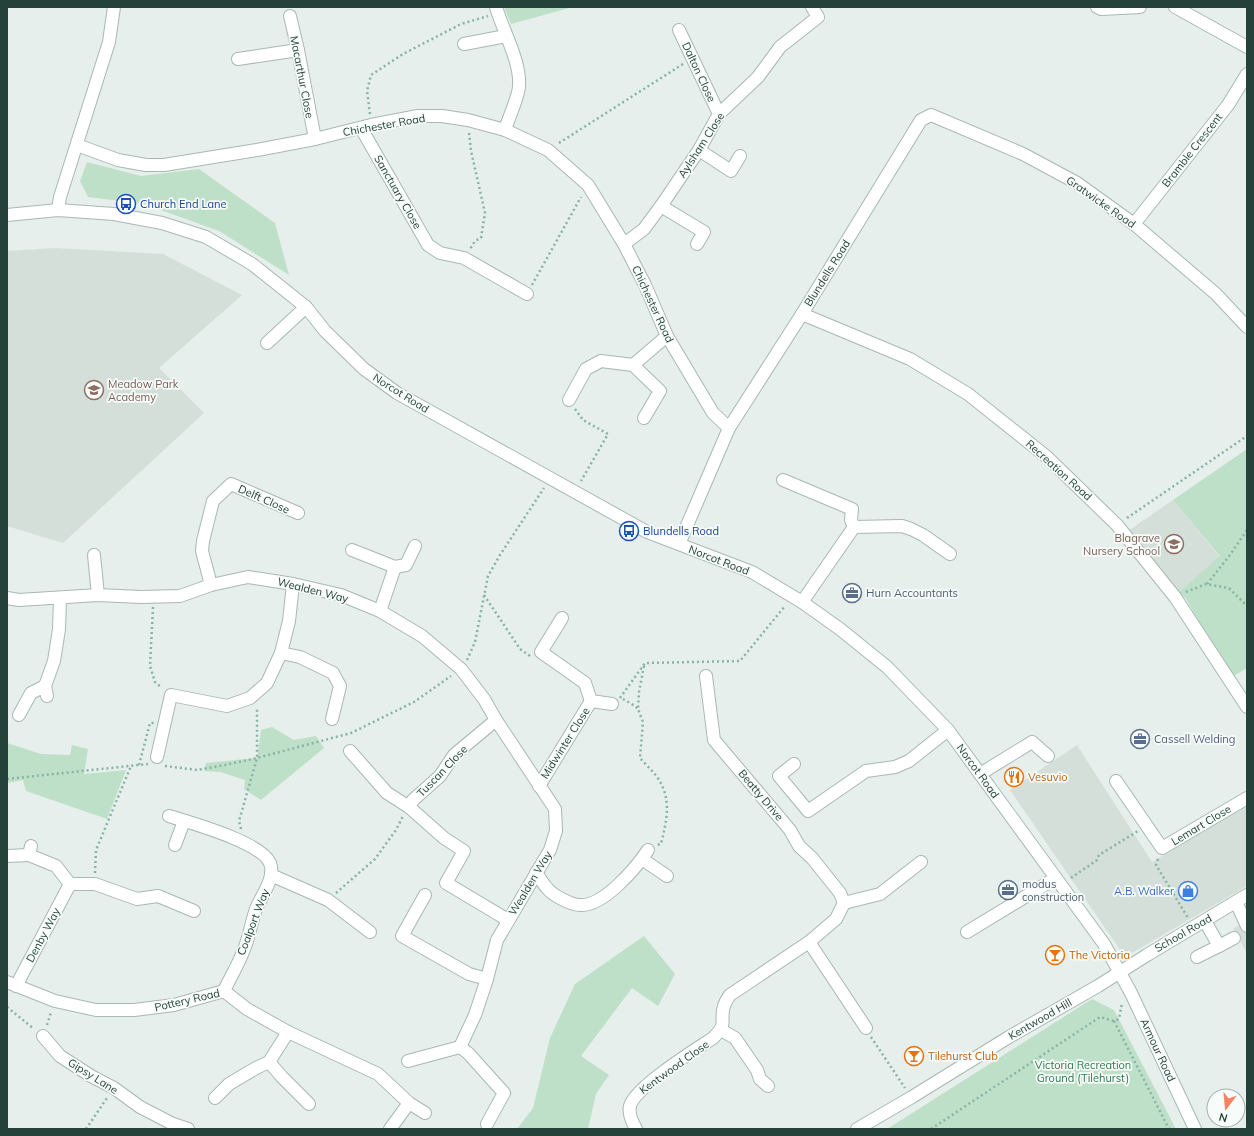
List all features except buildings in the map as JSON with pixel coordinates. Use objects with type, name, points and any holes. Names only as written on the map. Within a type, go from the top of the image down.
[{"type":"street","points":[[58,210],[60,197],[109,42],[114,7]]},
{"type":"street","points":[[1097,7],[1101,9],[1140,7]]},
{"type":"street","points":[[1175,7],[1247,46]]},
{"type":"street","points":[[497,10],[518,67],[519,87],[504,130]]},
{"type":"street","name":"Aylsham Close","points":[[624,244],[644,229],[661,206],[699,150],[719,114],[758,77],[780,47],[815,12]]},
{"type":"street","name":"Macarthur Close","points":[[290,16],[315,139]]},
{"type":"street","name":"Dalton Close","points":[[679,30],[719,114]]},
{"type":"street","points":[[464,44],[506,36]]},
{"type":"street","points":[[238,59],[298,50]]},
{"type":"street","name":"Bramble Crescent","points":[[1134,224],[1228,104],[1247,74]]},
{"type":"street","name":"Gratwicke Road","points":[[931,115],[1023,154],[1077,183],[1134,224],[1216,294],[1247,327]]},
{"type":"street","name":"Blundells Road","points":[[679,544],[729,428],[802,314],[922,120],[931,115]]},
{"type":"street","name":"Chichester Road","points":[[77,145],[118,160],[146,165],[171,163],[315,139],[366,126],[418,116],[442,116],[468,120],[504,130],[548,150],[588,185],[624,244],[645,285],[667,336],[713,413],[729,428]]},
{"type":"street","name":"Sanctuary Close","points":[[366,126],[428,245],[440,253],[464,258]]},
{"type":"street","points":[[699,150],[731,171],[740,156]]},
{"type":"street","points":[[661,206],[704,232],[697,244]]},
{"type":"street","name":"Norcot Road","points":[[7,215],[58,210],[114,214],[156,221],[206,237],[252,264],[306,307],[325,331],[364,369],[397,393],[647,532],[752,572],[798,599],[840,629],[887,667],[948,730],[1104,944],[1120,971]]},
{"type":"street","points":[[464,258],[527,294]]},
{"type":"street","points":[[267,343],[306,307]]},
{"type":"street","name":"Recreation Road","points":[[802,314],[910,359],[968,394],[1047,457],[1117,525],[1175,597],[1247,707]]},
{"type":"street","points":[[633,365],[667,336]]},
{"type":"street","points":[[569,400],[586,369],[601,361],[633,365],[660,391],[644,418]]},
{"type":"street","name":"Delft Close","points":[[211,585],[202,551],[203,541],[213,500],[231,478],[298,513]]},
{"type":"street","points":[[783,480],[852,509],[851,520],[854,527]]},
{"type":"street","points":[[854,527],[879,528],[902,526],[911,529],[950,554]]},
{"type":"street","points":[[798,599],[854,527]]},
{"type":"street","points":[[352,550],[395,567],[406,565],[415,546]]},
{"type":"street","points":[[94,555],[98,595]]},
{"type":"street","points":[[380,611],[395,567]]},
{"type":"street","name":"Wealden Way","points":[[7,598],[19,600],[98,595],[154,597],[180,596],[211,585],[248,577],[293,584],[341,595],[380,611],[422,636],[461,669],[484,699],[496,720],[555,809],[556,831],[550,850],[497,940],[487,979],[464,1050]]},
{"type":"street","points":[[157,763],[171,695],[228,706],[250,698],[267,683],[281,653],[289,621],[293,584]]},
{"type":"street","points":[[19,715],[31,693],[46,691],[54,661],[59,629],[60,598]]},
{"type":"street","points":[[562,618],[542,652],[585,683],[590,697]]},
{"type":"street","points":[[281,653],[300,657],[333,673],[340,686],[332,719]]},
{"type":"street","name":"Beatty Drive","points":[[706,676],[714,740],[790,830],[799,846],[812,858],[840,893],[844,903]]},
{"type":"street","name":"Midwinter Close","points":[[539,786],[590,697],[616,701]]},
{"type":"street","name":"Tuscan Close","points":[[408,807],[440,776],[454,755],[496,720]]},
{"type":"street","points":[[794,764],[779,776],[808,811],[866,771],[895,767],[909,761],[948,730]]},
{"type":"street","points":[[980,774],[1032,742],[1048,756]]},
{"type":"street","points":[[350,751],[387,794],[408,807],[444,838],[464,851],[446,883],[508,920]]},
{"type":"street","name":"Lemart Close","points":[[1116,782],[1162,848],[1247,798]]},
{"type":"street","name":"Coalport Way","points":[[169,816],[216,831],[240,835],[260,852],[270,863],[271,875],[257,908],[246,945],[224,991]]},
{"type":"street","points":[[175,845],[184,821]]},
{"type":"street","points":[[7,856],[30,851],[56,866],[70,884],[95,884],[137,899],[158,896],[194,911]]},
{"type":"street","points":[[536,873],[548,890],[564,900],[580,906],[594,902],[617,886],[645,855],[667,876]]},
{"type":"street","points":[[768,1086],[760,1079],[757,1070],[735,1038],[721,1030],[723,1026],[724,1006],[730,995],[809,942],[836,919],[844,903],[880,894],[921,862]]},
{"type":"street","name":"Coalport Way","points":[[271,875],[328,900],[370,932]]},
{"type":"street","points":[[967,932],[1059,882]]},
{"type":"street","name":"Denby Way","points":[[12,984],[70,884]]},
{"type":"street","points":[[425,895],[402,936],[469,974],[487,979]]},
{"type":"street","name":"School Road","points":[[1120,971],[1247,895]]},
{"type":"street","points":[[1236,902],[1247,926]]},
{"type":"street","points":[[1205,921],[1218,946]]},
{"type":"street","points":[[1197,957],[1234,938]]},
{"type":"street","points":[[809,942],[866,1028]]},
{"type":"street","name":"Kentwood Hill","points":[[857,1129],[1009,1037],[1098,986],[1120,971]]},
{"type":"street","name":"Armour Road","points":[[1120,971],[1196,1129]]},
{"type":"street","name":"Pottery Road","points":[[12,984],[55,1001],[96,1010],[134,1010],[174,1005],[224,991],[246,1009],[288,1032],[378,1074],[409,1103],[425,1113]]},
{"type":"street","name":"Kentwood Close","points":[[636,1129],[630,1118],[630,1106],[635,1096],[647,1084],[713,1038],[721,1030]]},
{"type":"street","points":[[214,1098],[229,1084],[269,1062],[288,1032]]},
{"type":"street","name":"Gipsy Lane","points":[[43,1036],[60,1056],[91,1076],[114,1088],[140,1107],[173,1124],[188,1129]]},
{"type":"street","points":[[408,1061],[464,1050],[504,1093],[487,1124]]},
{"type":"street","points":[[269,1062],[309,1104]]},
{"type":"street","points":[[390,1129],[409,1103]]},
{"type":"path","points":[[366,126],[367,91],[371,75],[404,54],[461,24],[497,10]]},
{"type":"path","points":[[548,150],[692,58]]},
{"type":"path","points":[[464,258],[475,241],[482,238],[484,213],[471,151],[468,120]]},
{"type":"path","points":[[527,294],[588,185]]},
{"type":"path","points":[[569,400],[583,420],[608,434],[575,492]]},
{"type":"path","points":[[1117,525],[1247,436]]},
{"type":"path","points":[[7,779],[157,763],[197,770],[257,758],[351,733],[414,702],[461,669],[468,658],[475,642],[488,576],[550,478]]},
{"type":"path","points":[[1175,597],[1206,584],[1230,555],[1247,530]]},
{"type":"path","points":[[1206,584],[1229,588],[1244,603],[1247,603]]},
{"type":"path","points":[[154,597],[150,666],[155,682],[171,695]]},
{"type":"path","points":[[645,663],[740,661],[798,599]]},
{"type":"path","points":[[645,663],[616,701],[635,706],[638,710],[643,722],[640,758],[657,778],[666,796],[667,820],[660,844],[645,855]]},
{"type":"path","points":[[638,710],[639,692],[645,663]]},
{"type":"path","points":[[240,835],[239,821],[257,758],[257,706],[250,698]]},
{"type":"path","points":[[95,884],[96,850],[131,766]]},
{"type":"path","points":[[328,900],[375,859],[396,830],[408,807]]},
{"type":"path","points":[[1059,882],[1097,860],[1099,855],[1147,826]]},
{"type":"path","points":[[1162,848],[1156,865],[1194,927]]},
{"type":"path","points":[[931,1129],[1100,1017],[1114,1021],[1119,1019],[1122,1000]]},
{"type":"path","points":[[7,1007],[43,1036],[55,1001]]},
{"type":"path","points":[[1114,1021],[1169,1129]]},
{"type":"path","points":[[866,1028],[912,1097]]},
{"type":"path","points":[[86,1129],[114,1088]]},
{"type":"shaded area","name":"Meadow Park Academy","points":[[55,248],[163,254],[242,295],[159,368],[204,413],[63,543],[7,526],[7,251]]},
{"type":"shaded area","name":"Blagrave Nursery School","points":[[1173,500],[1220,557],[1179,592],[1128,531]]},
{"type":"shaded area","points":[[1077,745],[1152,862],[1247,804],[1247,886],[1125,957],[1010,790]]},
{"type":"shaded area","points":[[1247,920],[1247,953],[1233,929]]},
{"type":"green space","points":[[504,7],[573,7],[511,24]]},
{"type":"green space","points":[[87,162],[141,176],[199,169],[275,223],[289,275],[219,231],[144,204],[88,197],[80,181]]},
{"type":"green space","points":[[1247,449],[1247,668],[1232,677],[1186,599],[1179,592],[1220,556],[1173,500]]},
{"type":"green space","points":[[272,727],[294,740],[316,736],[324,748],[261,800],[244,789],[245,780],[220,772],[204,771],[206,763],[257,758],[261,730]]},
{"type":"green space","points":[[7,743],[41,754],[70,755],[72,745],[88,749],[84,774],[126,770],[107,819],[26,791],[23,780],[7,783]]},
{"type":"green space","points":[[644,936],[675,974],[658,1006],[632,988],[581,1056],[609,1075],[596,1094],[588,1129],[517,1129],[533,1108],[550,1038],[575,984]]},
{"type":"green space","name":"Victoria Recreation Ground (Tilehurst)","points":[[1092,999],[1114,1010],[1176,1129],[887,1129]]},
{"type":"place","name":"Church End Lane","points":[[126,204]]},
{"type":"place","name":"Meadow Park Academy","points":[[94,390]]},
{"type":"place","name":"Blundells Road","points":[[629,531]]},
{"type":"place","name":"Blagrave Nursery School","points":[[1174,544]]},
{"type":"place","name":"Hurn Accountants","points":[[852,593]]},
{"type":"place","name":"Cassell Welding","points":[[1140,739]]},
{"type":"place","name":"Vesuvio","points":[[1014,777]]},
{"type":"place","name":"modus construction","points":[[1008,890]]},
{"type":"place","name":"A.B. Walker","points":[[1188,891]]},
{"type":"place","name":"The Victoria","points":[[1055,955]]},
{"type":"place","name":"Tilehurst Club","points":[[914,1056]]}]
